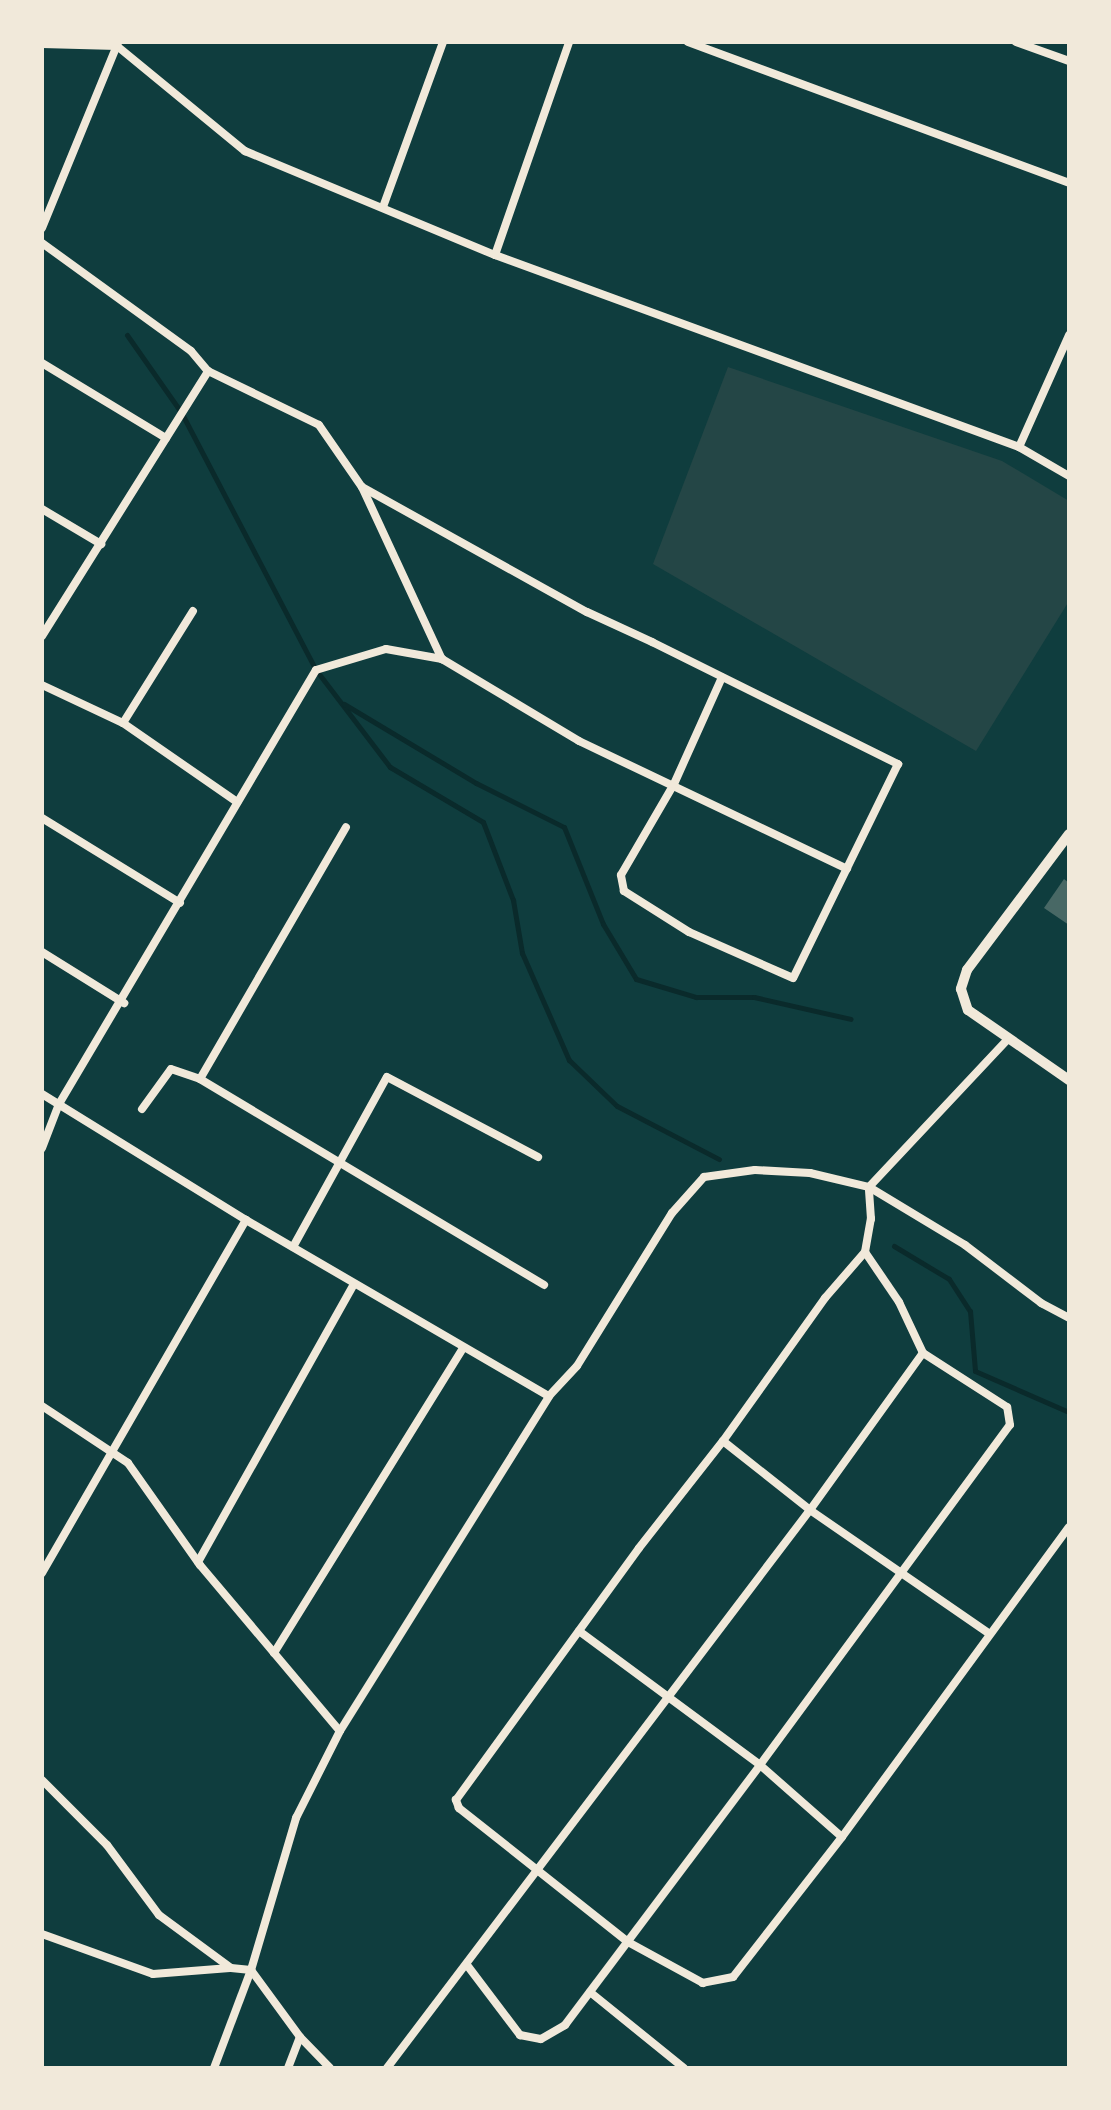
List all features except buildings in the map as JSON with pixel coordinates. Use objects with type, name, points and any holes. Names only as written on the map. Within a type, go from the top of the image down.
[{"type":"street","points":[[383,207],[443,42]]},
{"type":"street","points":[[495,255],[569,42]]},
{"type":"street","points":[[688,42],[1069,183]]},
{"type":"street","points":[[1016,42],[1069,61]]},
{"type":"street","points":[[42,44],[118,44],[245,151],[495,255],[1019,447],[1069,476]]},
{"type":"street","points":[[42,228],[118,44]]},
{"type":"street","points":[[42,243],[191,351],[208,371],[319,425],[362,487],[442,659]]},
{"type":"street","points":[[1019,447],[1069,335]]},
{"type":"street","points":[[42,363],[166,438]]},
{"type":"street","points":[[42,636],[208,371]]},
{"type":"street","points":[[362,487],[587,612],[722,677],[898,764],[793,978],[689,932],[624,891],[621,875],[674,784],[722,677]]},
{"type":"street","points":[[42,509],[101,544]]},
{"type":"street","points":[[123,723],[193,611]]},
{"type":"street","points":[[42,1148],[59,1104],[124,1003],[237,802],[316,670],[386,649],[442,659],[579,741],[847,869]]},
{"type":"street","points":[[42,685],[123,723],[237,802]]},
{"type":"street","points":[[42,818],[180,903]]},
{"type":"street","points":[[200,1079],[346,827]]},
{"type":"street","points":[[1069,834],[963,979],[963,1002],[968,1010],[1069,1080]]},
{"type":"street","points":[[42,952],[124,1003]]},
{"type":"street","points":[[1008,1039],[869,1187],[871,1219],[865,1252],[825,1298],[723,1441],[579,1631],[456,1800],[459,1808],[628,1942],[703,1983],[733,1977],[842,1837],[988,1633],[1069,1527]]},
{"type":"street","points":[[142,1109],[171,1069],[200,1079],[544,1285]]},
{"type":"street","points":[[293,1247],[387,1077],[538,1157]]},
{"type":"street","points":[[42,1094],[246,1220],[549,1396]]},
{"type":"street","points":[[214,2068],[251,1970],[296,1818],[340,1731],[549,1396],[577,1366],[672,1213],[704,1177],[782,1171],[869,1187],[965,1245],[1041,1303],[1069,1318]]},
{"type":"street","points":[[42,1573],[246,1220]]},
{"type":"street","points":[[467,1965],[520,2035],[541,2039],[565,2025],[760,1765],[1012,1418],[1007,1407],[923,1353],[899,1302],[865,1252]]},
{"type":"street","points":[[198,1562],[354,1284]]},
{"type":"street","points":[[274,1653],[463,1348]]},
{"type":"street","points":[[387,2068],[810,1510],[923,1353]]},
{"type":"street","points":[[42,1406],[113,1451],[143,1480],[198,1562],[340,1731]]},
{"type":"street","points":[[723,1441],[810,1510],[903,1570],[988,1633]]},
{"type":"street","points":[[579,1631],[760,1765],[842,1837]]},
{"type":"street","points":[[42,1780],[107,1845],[159,1915],[231,1968]]},
{"type":"street","points":[[42,1934],[153,1974],[231,1968],[251,1970],[300,2037],[330,2068]]},
{"type":"street","points":[[590,1992],[684,2068]]},
{"type":"street","points":[[288,2068],[300,2037]]},
{"type":"shaded area","points":[[728,367],[1002,461],[1069,501],[1069,601],[976,751],[653,564]]},
{"type":"waterway","points":[[127,335],[181,412],[316,670],[390,767],[483,822],[513,900],[522,953],[569,1060],[617,1106],[719,1159]]},
{"type":"waterway","points":[[344,704],[476,783],[564,827],[603,924],[636,979],[696,997],[754,997],[851,1019]]},
{"type":"waterway","points":[[894,1246],[949,1279],[970,1311],[975,1371],[1069,1412]]}]
